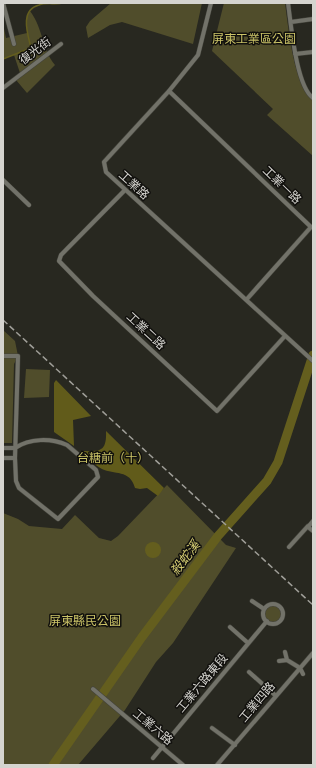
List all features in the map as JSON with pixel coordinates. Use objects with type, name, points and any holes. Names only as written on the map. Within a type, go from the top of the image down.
[{"type":"street","points":[[3,3],[14,44]]},
{"type":"street","name":"工業路","points":[[212,3],[198,55],[168,92],[104,162],[106,172],[247,299],[313,361]]},
{"type":"street","points":[[288,3],[295,54],[308,94],[313,98]]},
{"type":"street","points":[[291,22],[313,19]]},
{"type":"street","name":"復光街","points":[[3,88],[61,44]]},
{"type":"street","points":[[295,54],[313,52]]},
{"type":"street","name":"工業一路","points":[[168,92],[311,227],[247,299]]},
{"type":"street","points":[[3,180],[29,205]]},
{"type":"street","name":"工業二路","points":[[125,190],[61,255],[59,261],[93,296],[217,411],[285,336]]},
{"type":"street","points":[[3,356],[18,356],[16,448],[15,458],[16,481],[19,488],[58,519],[98,477],[96,470],[62,442],[34,441],[22,444],[16,448],[3,448]]},
{"type":"street","points":[[3,458],[15,458]]},
{"type":"street","points":[[289,547],[313,521]]},
{"type":"street","points":[[308,526],[313,531]]},
{"type":"street","points":[[252,601],[264,609]]},
{"type":"street","points":[[272,604],[278,606],[282,611],[282,617],[278,622],[272,623],[267,621],[263,615],[264,609],[272,604]]},
{"type":"street","name":"工業六路東段","points":[[152,758],[267,621]]},
{"type":"street","points":[[230,626],[248,643]]},
{"type":"street","points":[[285,652],[287,660]]},
{"type":"street","name":"工業四路","points":[[217,765],[313,653]]},
{"type":"street","points":[[280,661],[287,660],[300,668],[302,674]]},
{"type":"street","points":[[249,672],[276,696]]},
{"type":"street","name":"工業六路","points":[[93,689],[183,765]]},
{"type":"street","points":[[212,728],[234,745]]},
{"type":"green space","name":"屏東工業區公園","points":[[111,3],[202,3],[193,44],[122,22],[110,25],[88,38],[86,27],[90,21]]},
{"type":"green space","name":"屏東工業區公園","points":[[224,3],[285,3],[290,40],[297,70],[306,93],[313,100],[313,156],[267,115],[273,109],[212,51]]},
{"type":"green space","points":[[30,11],[38,25],[50,59],[55,65],[27,93],[16,80],[21,76],[14,55],[3,59],[3,24],[6,38],[27,33],[27,15]]},
{"type":"green space","points":[[3,330],[15,341],[18,356],[14,364],[12,443],[3,443]]},
{"type":"green space","points":[[26,369],[50,370],[49,397],[24,398]]},
{"type":"green space","points":[[56,380],[91,416],[73,420],[74,446],[54,432],[54,383]]},
{"type":"green space","name":"台糖前（十）","points":[[106,431],[164,488],[158,496],[147,488],[135,488],[133,482],[126,475],[102,469],[80,451],[100,450],[105,444]]},
{"type":"green space","name":"屏東縣民公園","points":[[167,485],[226,545],[236,548],[173,643],[156,662],[125,710],[78,765],[3,765],[3,513],[18,519],[29,526],[62,529],[75,515],[99,538],[111,541],[118,536]]},
{"type":"green space","points":[[273,604],[280,607],[283,614],[280,621],[273,624],[266,621],[263,614],[266,607]]},
{"type":"shaded area","points":[[153,542],[160,547],[161,550],[156,557],[153,558],[146,553],[145,550],[150,543]]},
{"type":"waterway","points":[[3,59],[31,48],[26,24],[29,12],[33,8],[42,4],[63,3]]},
{"type":"waterway","name":"殺蛇溪","points":[[53,765],[142,637],[218,536],[267,481],[278,462],[313,355]]},
{"type":"railway","points":[[3,320],[313,605]]}]
